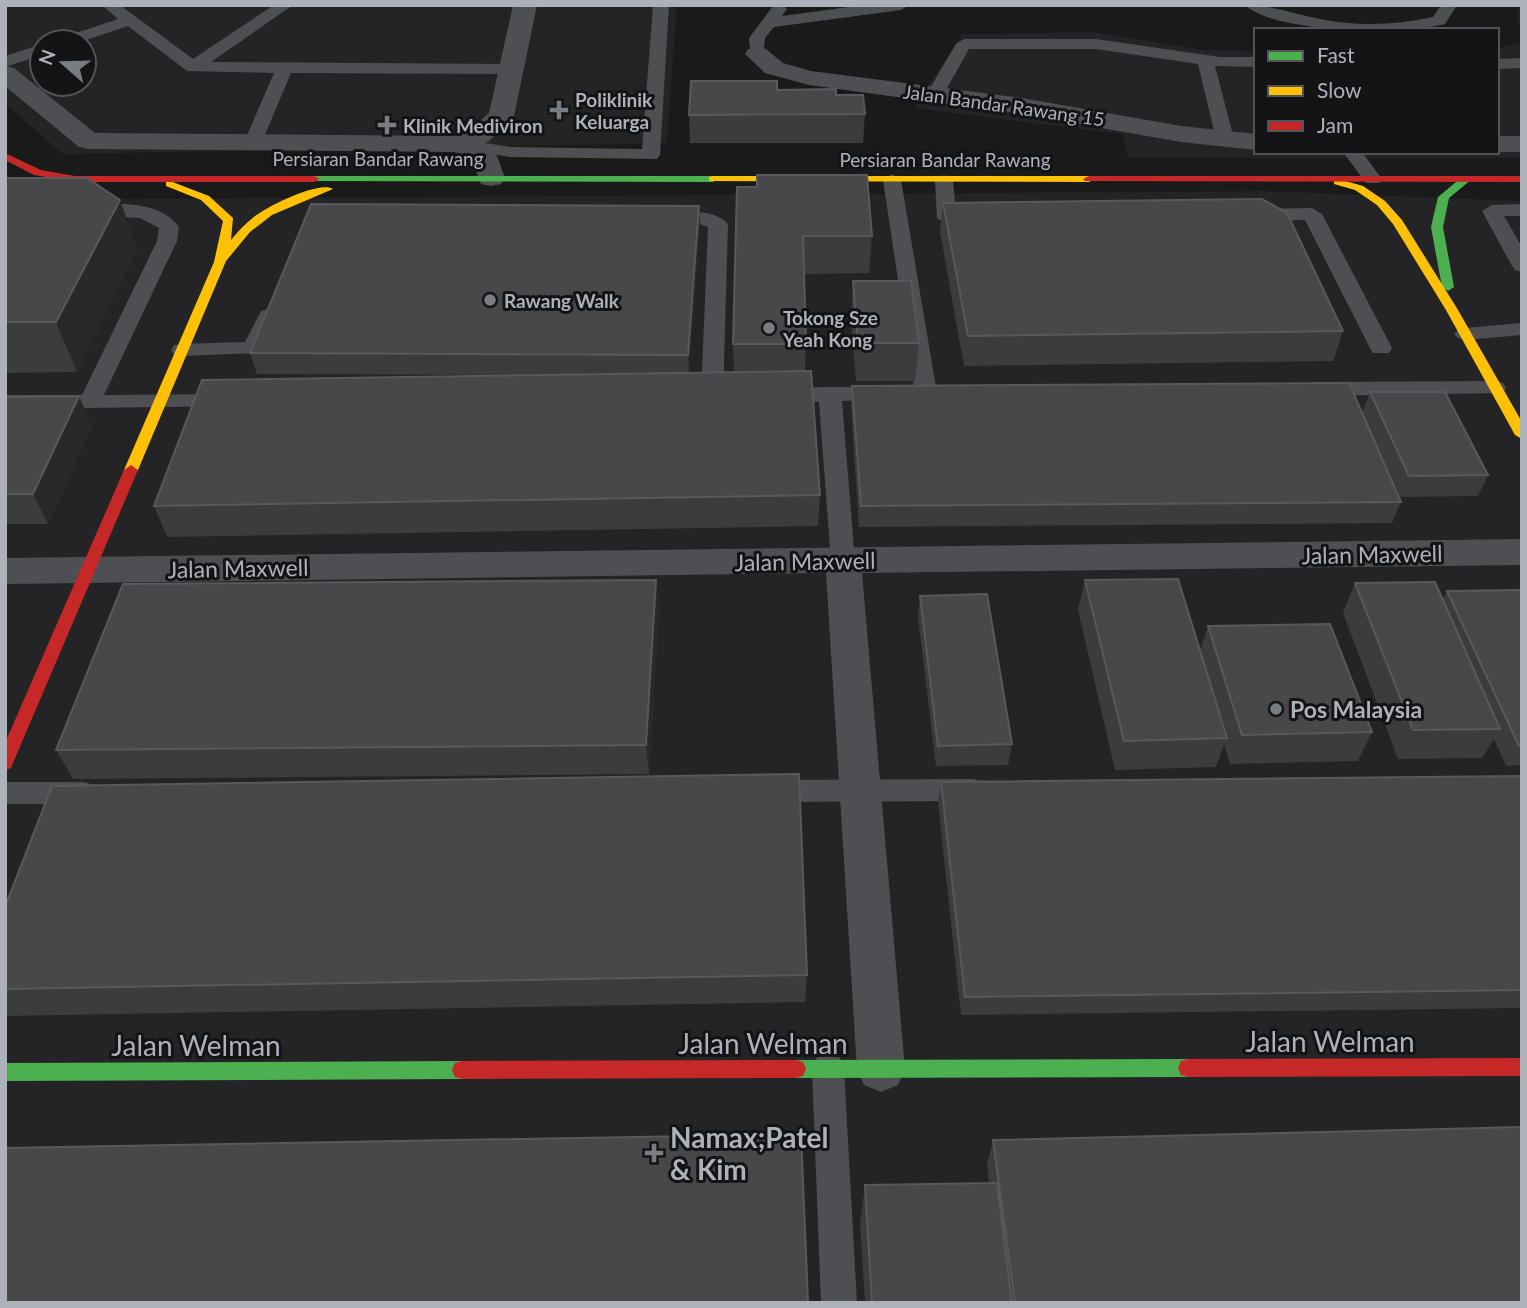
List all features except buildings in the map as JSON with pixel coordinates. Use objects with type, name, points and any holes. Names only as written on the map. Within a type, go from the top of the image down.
[{"type":"street","points":[[5,73],[88,141],[461,144],[480,135],[501,116],[525,5]]},
{"type":"street","name":"Jalan Bandar Rawang 15","points":[[757,54],[774,68],[809,78],[1254,142]]},
{"type":"street","points":[[461,144],[487,162],[491,178]]},
{"type":"street","points":[[1499,144],[1522,144]]},
{"type":"street","name":"Persiaran Bandar Rawang","points":[[5,156],[23,169],[45,176],[158,180],[1522,179]]},
{"type":"street","points":[[220,262],[244,228],[278,205],[316,191],[365,179]]},
{"type":"street","points":[[1452,310],[1437,228],[1444,197],[1466,179]]},
{"type":"street","points":[[5,763],[220,262],[229,219],[205,198],[158,180]]},
{"type":"street","points":[[1333,180],[1360,188],[1381,203],[1398,222],[1452,310],[1522,435]]},
{"type":"street","name":"Jalan Maxwell","points":[[5,571],[1522,552]]},
{"type":"street","points":[[843,561],[881,1069]]},
{"type":"street","name":"Jalan Welman","points":[[5,1072],[1522,1067]]},
{"type":"lane","points":[[110,5],[192,67],[512,69]]},
{"type":"lane","points":[[192,67],[285,5]]},
{"type":"lane","points":[[461,144],[510,152],[651,155],[661,5]]},
{"type":"lane","points":[[757,54],[757,38],[782,5]]},
{"type":"lane","points":[[768,23],[901,5]]},
{"type":"lane","points":[[1253,5],[1319,26],[1344,28]]},
{"type":"lane","points":[[1386,28],[1414,27],[1439,21],[1449,5]]},
{"type":"lane","points":[[98,31],[130,20]]},
{"type":"lane","points":[[935,94],[964,44],[1096,44],[1205,60],[1254,62]]},
{"type":"lane","points":[[5,62],[28,55]]},
{"type":"lane","points":[[1205,60],[1225,139]]},
{"type":"lane","points":[[1509,63],[1522,82]]},
{"type":"lane","points":[[253,142],[285,67]]},
{"type":"lane","points":[[1354,154],[1373,179]]},
{"type":"lane","points":[[892,180],[926,393]]},
{"type":"lane","points":[[944,181],[947,218],[988,217]]},
{"type":"lane","points":[[68,210],[145,213],[161,218],[169,227],[167,241],[89,402]]},
{"type":"lane","points":[[1522,210],[1492,211],[1522,266]]},
{"type":"lane","points":[[1231,215],[1312,214],[1381,348]]},
{"type":"lane","points":[[646,218],[702,218],[718,224],[712,396]]},
{"type":"lane","points":[[182,350],[251,348],[277,295]]},
{"type":"lane","points":[[1465,334],[1522,329]]},
{"type":"lane","points":[[1301,390],[1495,387]]},
{"type":"lane","points":[[684,396],[954,393]]},
{"type":"lane","points":[[830,394],[843,561]]},
{"type":"lane","points":[[5,402],[257,400]]},
{"type":"lane","points":[[736,791],[998,790]]},
{"type":"lane","points":[[5,793],[116,793]]},
{"type":"lane","points":[[828,1069],[839,1303]]},
{"type":"shaded area","points":[[5,5],[677,5],[667,143],[63,154],[5,104]]},
{"type":"shaded area","points":[[1517,5],[1522,5],[1522,158],[1128,158],[1122,134],[914,108],[962,34],[1093,32],[1204,50],[1254,51],[1254,154],[1499,154],[1499,49],[1521,41]]},
{"type":"shaded area","points":[[1263,191],[1522,201],[1522,1303],[5,1303],[5,200]]},
{"type":"traffic: fast","points":[[314,179],[713,179]]},
{"type":"traffic: fast","points":[[1448,287],[1437,227],[1444,197],[1466,179]]},
{"type":"traffic: fast","points":[[796,1069],[1188,1068]]},
{"type":"traffic: fast","points":[[5,1072],[462,1070]]},
{"type":"traffic: slow","points":[[713,179],[1089,179]]},
{"type":"traffic: slow","points":[[1338,182],[1359,188],[1381,203],[1398,222],[1452,310],[1522,435]]},
{"type":"traffic: slow","points":[[131,470],[220,262],[229,220],[205,198],[170,184]]},
{"type":"traffic: slow","points":[[223,258],[246,230],[268,212],[293,200],[327,189]]},
{"type":"traffic: jam","points":[[5,156],[38,173],[75,179],[314,179]]},
{"type":"traffic: jam","points":[[1089,179],[1522,179]]},
{"type":"traffic: jam","points":[[5,763],[131,470]]},
{"type":"traffic: jam","points":[[1188,1068],[1522,1067]]},
{"type":"traffic: jam","points":[[462,1070],[796,1069]]},
{"type":"place","name":"Poliklinik Keluarga","points":[[559,110]]},
{"type":"place","name":"Klinik Mediviron","points":[[387,125]]},
{"type":"place","name":"Rawang Walk","points":[[490,300]]},
{"type":"place","name":"Tokong Sze Yeah Kong","points":[[769,328]]},
{"type":"place","name":"Pos Malaysia","points":[[1276,709]]},
{"type":"place","name":"Namax;Patel & Kim","points":[[654,1153]]}]
